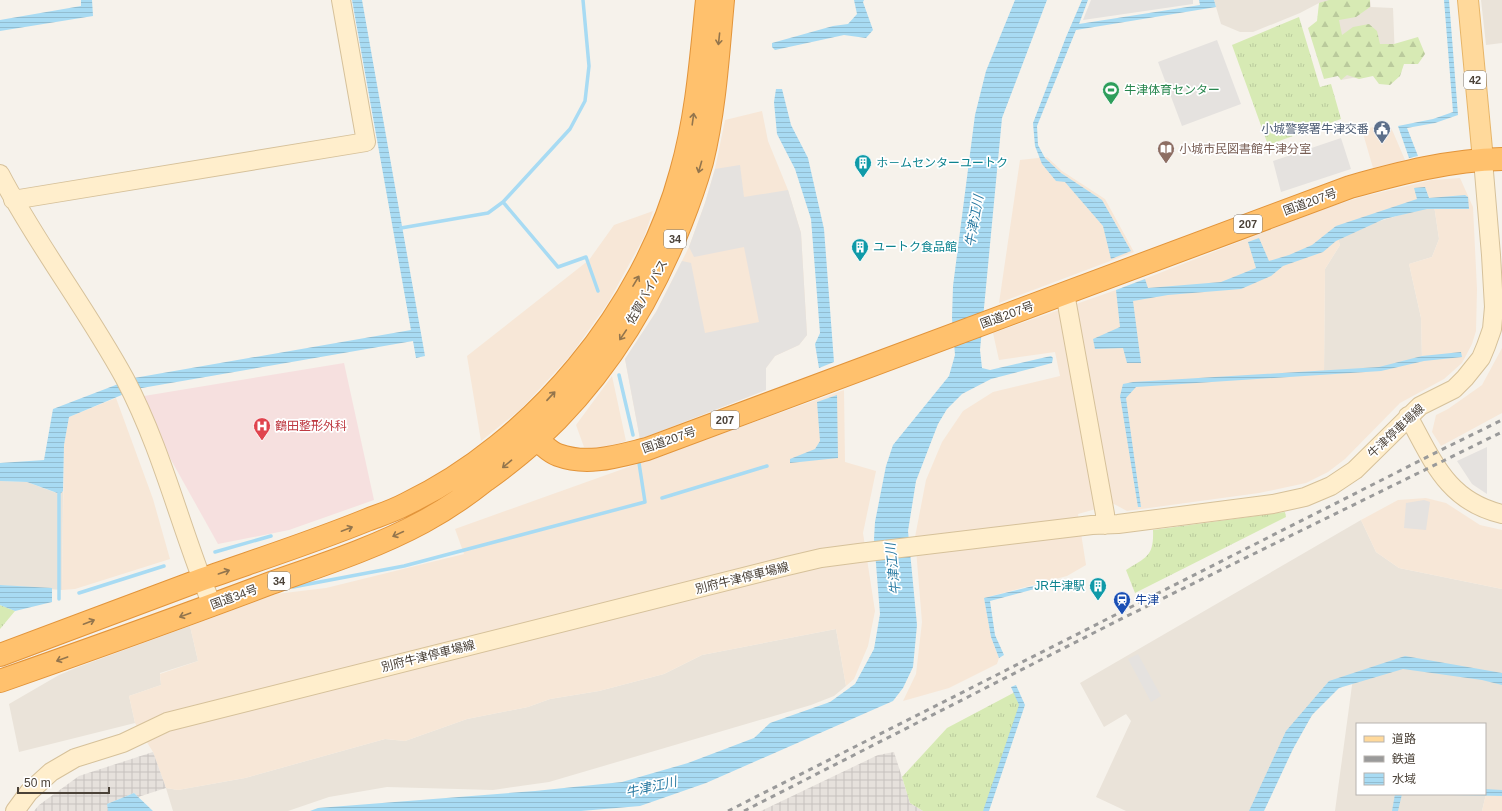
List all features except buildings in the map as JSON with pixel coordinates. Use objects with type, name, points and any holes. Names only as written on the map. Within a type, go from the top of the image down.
[{"type":"highway","name":"佐賀バイパス","points":[[530,432],[570,375],[602,334],[648,261],[666,220],[681,174],[691,132],[707,0]]},
{"type":"highway","name":"佐賀バイパス","points":[[530,432],[575,400],[608,358],[653,285],[672,245],[691,197],[701,163],[710,122],[724,0]]},
{"type":"highway","name":"国道207号","points":[[530,432],[557,455],[578,460],[600,460],[647,449],[1350,187],[1416,170],[1492,159]]},
{"type":"highway","name":"34","points":[[0,655],[202,580],[344,530],[405,505],[450,481],[488,453],[530,432]]},
{"type":"highway","name":"国道34号","points":[[0,681],[375,545],[424,522],[466,496],[502,469],[530,432]]},
{"type":"main road","points":[[13,200],[366,142],[341,0]]},
{"type":"main road","name":"42","points":[[1468,0],[1492,159]]},
{"type":"main road","name":"牛津停車場線","points":[[1105,525],[1273,504],[1305,497],[1331,486],[1355,470],[1408,416],[1420,406],[1454,388],[1465,378],[1481,358],[1492,329],[1494,308],[1491,256],[1492,159]]},
{"type":"main road","points":[[0,174],[13,200],[96,329],[134,398],[152,438],[212,605]]},
{"type":"main road","points":[[1065,293],[1105,525]]},
{"type":"main road","points":[[1408,416],[1448,484],[1469,501],[1491,512],[1502,514]]},
{"type":"main road","name":"別府牛津停車場線","points":[[15,811],[29,792],[51,772],[75,758],[123,743],[167,722],[821,558],[1092,525],[1105,525]]},
{"type":"shaded area","points":[[1091,0],[1193,0],[1193,4],[1083,20]]},
{"type":"shaded area","points":[[1214,0],[1370,0],[1371,7],[1393,8],[1395,59],[1375,74],[1341,80],[1319,3],[1300,13],[1253,32],[1240,32],[1221,24]]},
{"type":"shaded area","points":[[1481,0],[1502,0],[1502,43],[1486,45]]},
{"type":"shaded area","points":[[1217,40],[1241,104],[1182,126],[1158,62]]},
{"type":"shaded area","points":[[762,111],[768,141],[788,190],[801,233],[807,335],[799,345],[775,356],[766,368],[766,390],[640,439],[625,359],[656,312],[689,247],[705,203],[715,169],[725,120]]},
{"type":"shaded area","points":[[1388,123],[1405,160],[1373,168],[1362,130]]},
{"type":"shaded area","points":[[1341,138],[1351,169],[1281,192],[1273,161]]},
{"type":"shaded area","points":[[1047,157],[1062,171],[1105,199],[1134,252],[999,303],[1020,160]]},
{"type":"shaded area","points":[[740,165],[744,197],[788,190],[801,233],[807,335],[799,345],[775,356],[766,368],[766,390],[640,439],[625,359],[656,312],[682,261],[691,263],[705,333],[759,322],[744,247],[694,257],[689,247],[705,203],[715,169]]},
{"type":"shaded area","points":[[1460,178],[1473,207],[1477,289],[1476,331],[1472,344],[1462,363],[1444,379],[1400,403],[1345,459],[1328,472],[1306,483],[1259,493],[1127,511],[1114,504],[1078,514],[1086,565],[1067,576],[984,598],[991,637],[999,658],[997,664],[949,688],[903,701],[916,674],[922,622],[915,537],[926,480],[942,442],[963,411],[993,392],[1060,376],[1055,352],[999,360],[993,333],[1116,290],[1326,208],[1361,197],[1432,180]],"holes":[[[1434,205],[1439,239],[1432,257],[1409,264],[1421,318],[1422,359],[1379,369],[1324,373],[1325,269],[1340,245],[1337,233]]]},
{"type":"shaded area","points":[[1434,205],[1439,239],[1432,257],[1409,264],[1421,318],[1422,359],[1379,369],[1324,373],[1325,269],[1340,245],[1336,234]]},
{"type":"shaded area","points":[[653,211],[644,237],[608,303],[571,355],[521,409],[481,441],[467,356],[589,260],[614,225]]},
{"type":"shaded area","points":[[1502,348],[1502,413],[1441,446],[1432,432],[1436,415],[1448,409],[1482,385]]},
{"type":"shaded area","name":"鶴田整形外科","points":[[344,363],[374,500],[289,530],[218,544],[170,458],[144,396]]},
{"type":"shaded area","points":[[612,376],[626,441],[600,449],[584,447],[576,425]]},
{"type":"shaded area","points":[[844,390],[845,462],[876,471],[863,533],[875,611],[868,646],[854,679],[846,686],[836,629],[702,655],[664,674],[599,691],[550,699],[528,707],[467,719],[405,741],[385,739],[245,778],[178,790],[166,788],[153,752],[135,723],[129,696],[161,685],[160,674],[198,661],[190,626],[276,594],[326,588],[464,554],[455,529]]},
{"type":"shaded area","points":[[116,398],[153,499],[170,559],[75,589],[62,590],[64,445],[69,417]]},
{"type":"shaded area","points":[[1487,447],[1487,494],[1472,484],[1457,461]]},
{"type":"shaded area","points":[[0,481],[27,482],[59,494],[63,491],[62,590],[0,585]]},
{"type":"shaded area","points":[[1426,498],[1446,503],[1480,525],[1502,530],[1502,589],[1399,568],[1376,552],[1361,520],[1398,500]]},
{"type":"shaded area","points":[[1424,500],[1430,502],[1426,530],[1404,528],[1406,503]]},
{"type":"shaded area","points":[[1361,520],[1376,552],[1399,568],[1502,589],[1502,793],[1486,794],[1486,723],[1356,723],[1356,795],[1486,795],[1482,811],[1335,811],[1353,678],[1331,685],[1253,811],[1126,811],[1096,797],[1131,721],[1126,714],[1104,727],[1080,683]]},
{"type":"shaded area","points":[[190,626],[198,661],[160,673],[161,685],[129,696],[135,723],[19,752],[9,704],[59,675]]},
{"type":"shaded area","points":[[836,629],[846,686],[834,696],[811,705],[549,782],[493,790],[387,787],[329,797],[288,811],[173,811],[166,788],[178,790],[245,778],[385,739],[405,741],[467,719],[528,707],[550,699],[599,691],[664,674],[702,655]]},
{"type":"shaded area","points":[[1138,654],[1161,696],[1151,702],[1128,659]]},
{"type":"shaded area","points":[[153,752],[166,788],[138,797],[134,793],[107,804],[108,811],[34,811],[39,805],[79,776]]},
{"type":"shaded area","points":[[894,752],[910,803],[923,811],[761,811],[878,755]]},
{"type":"shaded area","points":[[1502,793],[1502,811],[1482,811],[1486,794]]},
{"type":"green space","points":[[1329,0],[1370,0],[1370,7],[1356,17],[1339,20],[1342,35],[1353,27],[1369,24],[1377,31],[1380,44],[1394,44],[1418,37],[1425,54],[1418,64],[1404,64],[1400,76],[1390,85],[1379,84],[1373,76],[1359,79],[1347,75],[1341,80],[1338,76],[1324,79],[1308,28],[1317,21],[1319,3]]},
{"type":"green space","points":[[1299,17],[1320,87],[1331,84],[1341,119],[1268,145],[1232,45]]},
{"type":"green space","points":[[1285,512],[1286,517],[1135,593],[1126,570],[1148,555],[1152,545],[1153,530]]},
{"type":"green space","points":[[0,605],[15,611],[0,629]]},
{"type":"green space","points":[[1017,691],[1022,704],[984,811],[923,811],[910,803],[902,777],[947,728]]},
{"type":"water","points":[[81,0],[92,0],[93,16],[0,31],[0,20],[81,6]]},
{"type":"water","points":[[352,0],[362,0],[425,356],[416,358],[413,341],[136,389],[69,417],[64,445],[63,491],[60,494],[27,482],[0,481],[0,463],[44,460],[53,409],[134,378],[411,330]]},
{"type":"water","points":[[854,0],[864,0],[863,2],[873,30],[866,38],[844,35],[775,50],[772,47],[772,43],[833,26],[848,24],[857,14]]},
{"type":"water","name":"牛津江川","points":[[1015,0],[1047,0],[1002,118],[980,350],[982,368],[990,370],[1051,356],[1053,358],[1052,363],[991,379],[962,394],[947,409],[938,424],[916,481],[908,531],[917,625],[913,667],[903,688],[893,701],[706,783],[640,806],[581,811],[310,811],[318,808],[535,791],[622,782],[688,763],[754,738],[770,723],[830,702],[855,684],[874,649],[880,614],[874,539],[875,522],[886,466],[893,445],[949,376],[955,355],[952,318],[953,286],[975,115],[986,71]]},
{"type":"water","points":[[1082,0],[1088,0],[1079,24],[1200,5],[1199,0],[1214,0],[1216,7],[1076,30],[1037,126],[1038,145],[1045,158],[1061,173],[1102,200],[1131,251],[1111,259],[1103,226],[1065,182],[1056,181],[1042,164],[1035,146],[1033,123]]},
{"type":"water","points":[[1444,0],[1449,0],[1458,115],[1435,123],[1407,128],[1418,156],[1409,158],[1398,126],[1433,119],[1453,112]]},
{"type":"water","points":[[776,89],[782,89],[791,125],[808,158],[824,229],[834,362],[819,368],[815,344],[820,333],[811,219],[795,169],[777,134],[774,102]]},
{"type":"water","points":[[1425,187],[1429,198],[1465,195],[1468,197],[1469,209],[1427,209],[1384,219],[1336,241],[1323,252],[1283,266],[1271,276],[1241,289],[1168,295],[1133,301],[1141,363],[1127,363],[1123,348],[1095,349],[1093,339],[1120,327],[1116,290],[1145,279],[1148,288],[1221,282],[1256,268],[1248,242],[1259,238],[1269,261],[1289,255],[1312,245],[1336,226],[1417,199],[1414,188]]},
{"type":"water","points":[[1461,352],[1462,357],[1424,361],[1381,371],[1136,387],[1126,398],[1141,507],[1138,507],[1120,396],[1123,384],[1133,382],[1379,367],[1422,356]]},
{"type":"water","points":[[837,395],[838,458],[790,463],[790,459],[815,449],[820,441],[817,402]]},
{"type":"water","points":[[1041,584],[1042,587],[990,601],[995,635],[1004,655],[999,658],[991,637],[984,598]]},
{"type":"water","points":[[0,585],[52,588],[52,602],[15,611],[0,605]]},
{"type":"water","points":[[1405,656],[1502,673],[1502,685],[1482,680],[1403,669],[1339,688],[1312,715],[1293,749],[1264,811],[1249,811],[1286,731],[1329,681]]},
{"type":"water","points":[[1016,685],[1025,705],[989,811],[983,811],[1019,705],[1011,687]]},
{"type":"water","points":[[1486,789],[1502,790],[1502,796],[1452,795],[1486,795]]},
{"type":"water","points":[[134,793],[153,811],[108,811],[107,804]]},
{"type":"water","points":[[1395,795],[1402,795],[1398,811],[1392,811]]},
{"type":"waterway","points":[[401,228],[488,213],[503,202],[570,129],[585,101],[589,66],[583,0]]},
{"type":"waterway","points":[[503,202],[558,267],[586,257],[598,291]]},
{"type":"waterway","points":[[619,375],[633,435]]},
{"type":"waterway","points":[[293,587],[404,566],[645,502],[639,463]]},
{"type":"waterway","points":[[662,498],[767,466]]},
{"type":"waterway","points":[[59,490],[59,599]]},
{"type":"waterway","points":[[215,552],[271,536]]},
{"type":"waterway","points":[[79,593],[164,566]]},
{"type":"railway","points":[[728,811],[1502,420]]},
{"type":"railway","points":[[744,811],[1123,618],[1502,432]]},
{"type":"place","name":"牛津体育センター","points":[[1111,105]]},
{"type":"place","name":"小城警察署牛津交番","points":[[1382,144]]},
{"type":"place","name":"小城市民図書館牛津分室","points":[[1166,164]]},
{"type":"place","name":"ホ－ムセンターユートク","points":[[863,178]]},
{"type":"place","name":"ユートク食品館","points":[[860,262]]},
{"type":"place","name":"鶴田整形外科","points":[[262,441]]},
{"type":"place","name":"JR牛津駅","points":[[1098,601]]},
{"type":"place","name":"牛津","points":[[1122,615]]}]
